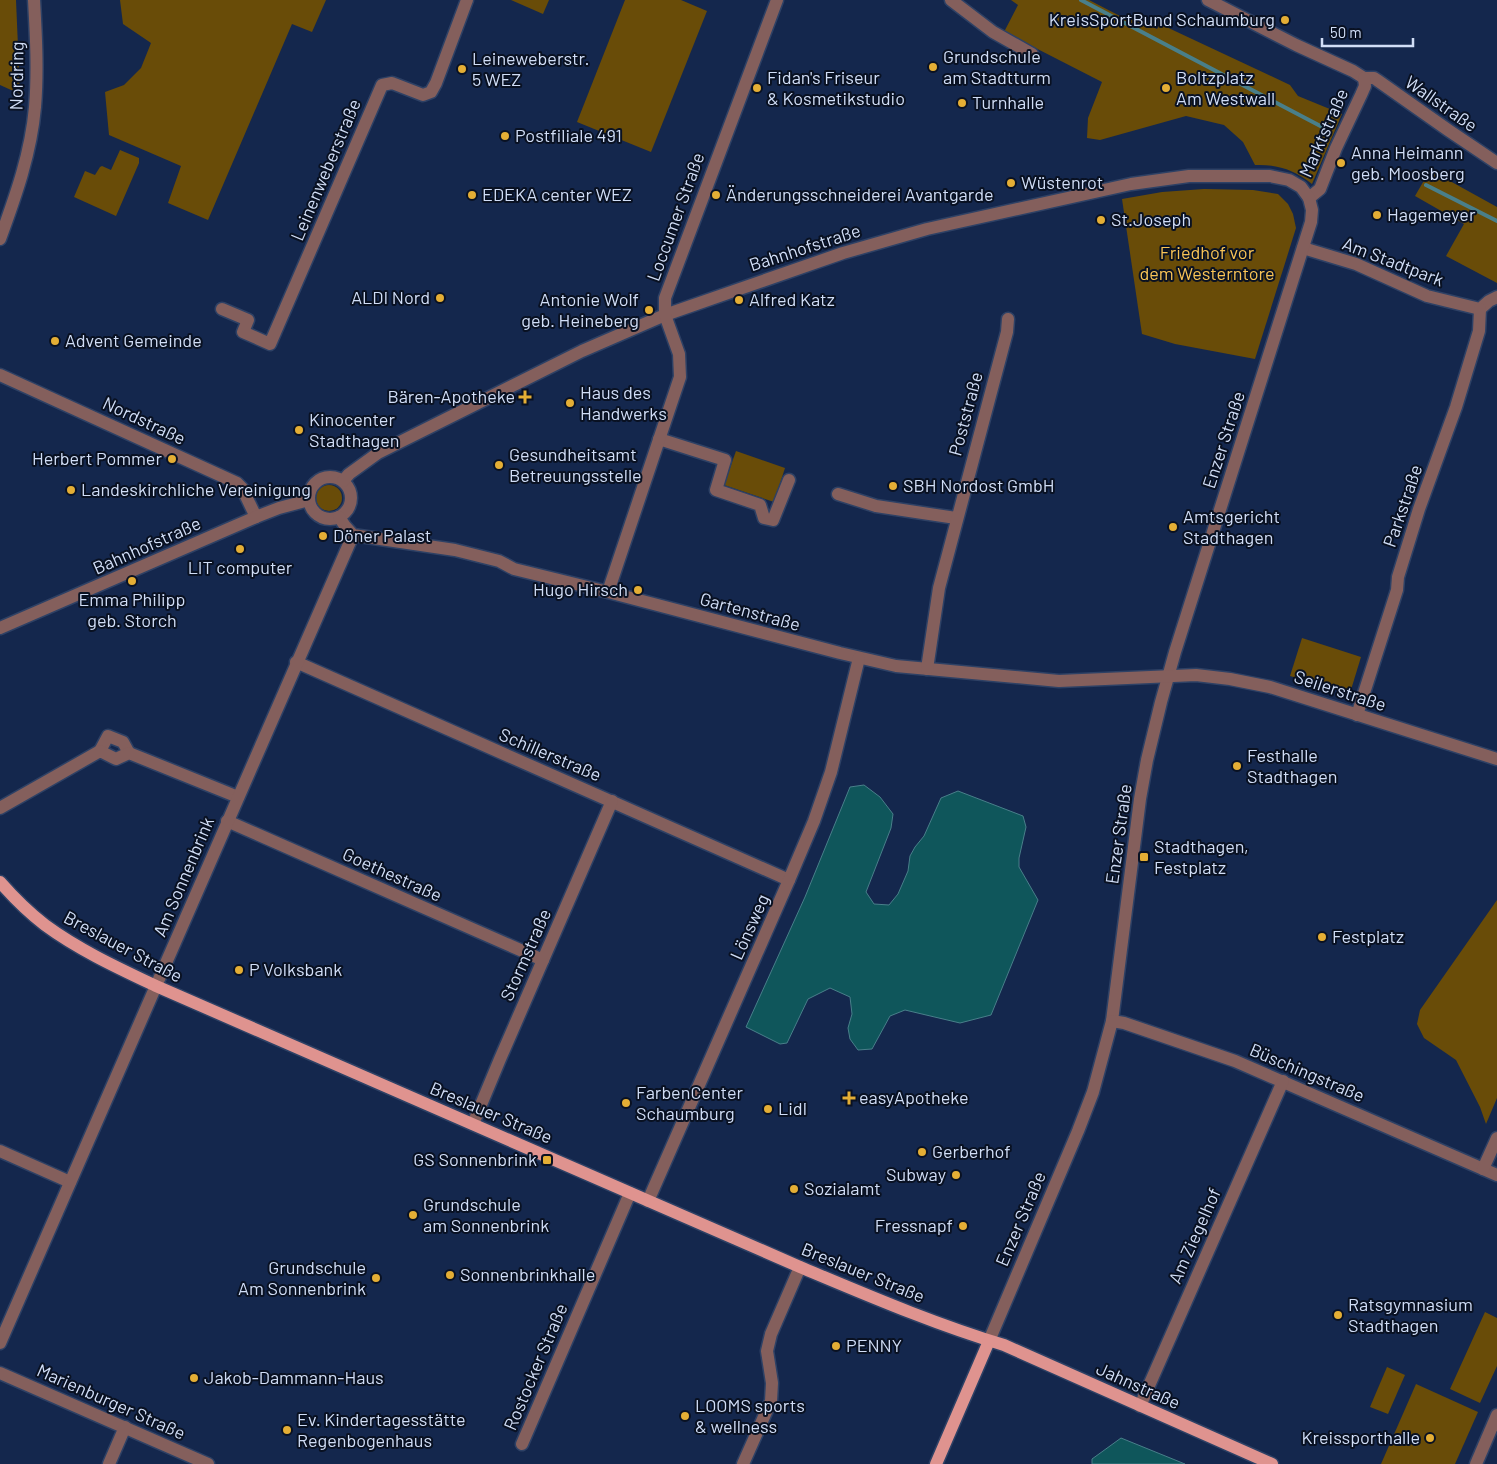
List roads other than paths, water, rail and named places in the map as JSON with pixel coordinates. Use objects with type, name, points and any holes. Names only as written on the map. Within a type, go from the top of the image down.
[{"type":"main road","name":"Breslauer Straße","points":[[0,882],[32,914],[56,933],[82,949],[156,986],[800,1267],[989,1341]]},
{"type":"main road","name":"Jahnstraße","points":[[989,1341],[1272,1464]]},
{"type":"main road","name":"Enzer Straße","points":[[936,1464],[989,1341]]},
{"type":"street","name":"Nordring","points":[[0,239],[16,196],[31,138],[37,69],[34,0]]},
{"type":"street","name":"Leinenweberstraße","points":[[222,309],[248,320],[243,332],[270,344],[382,85],[392,83],[422,95],[431,92],[467,0]]},
{"type":"street","name":"Loccumer Straße","points":[[608,592],[680,378],[679,354],[665,314],[665,298],[777,0]]},
{"type":"street","points":[[951,0],[993,32],[1032,54]]},
{"type":"street","name":"Wallstraße","points":[[1208,0],[1364,78],[1374,78],[1497,163]]},
{"type":"street","name":"Marktstraße","points":[[1308,198],[1320,189],[1336,148],[1361,95],[1364,78]]},
{"type":"street","name":"Bahnhofstraße","points":[[343,481],[378,454],[582,351],[665,314],[843,253],[887,240],[927,229],[1132,184],[1189,176],[1270,176],[1289,180],[1301,187],[1308,198]]},
{"type":"street","name":"Enzer Straße","points":[[989,1341],[1093,1092],[1112,1021],[1140,800],[1147,760],[1168,676],[1311,222],[1312,210],[1308,198]]},
{"type":"street","name":"Am Stadtpark","points":[[1303,248],[1356,264],[1428,296],[1480,309]]},
{"type":"street","points":[[1480,309],[1497,297]]},
{"type":"street","name":"Parkstraße","points":[[1357,715],[1397,590],[1398,577],[1419,509],[1456,407],[1479,331],[1480,309]]},
{"type":"street","name":"Poststraße","points":[[927,669],[939,588],[956,518],[1007,332],[1008,319]]},
{"type":"street","name":"Nordstraße","points":[[0,375],[237,483],[242,488],[256,517]]},
{"type":"street","points":[[659,439],[725,460],[716,490],[760,505],[764,518],[773,520],[789,480]]},
{"type":"street","points":[[330,476],[343,481],[351,493],[349,507],[339,517],[326,519],[320,517],[310,507],[309,493],[312,486],[317,481],[330,476]]},
{"type":"street","points":[[838,494],[876,506],[956,518]]},
{"type":"street","name":"Bahnhofstraße","points":[[0,628],[256,517],[279,508],[309,500]]},
{"type":"street","points":[[339,517],[353,535]]},
{"type":"street","name":"Gartenstraße","points":[[353,535],[455,550],[499,561],[514,569],[896,666],[1059,681],[1168,676]]},
{"type":"street","name":"Am Sonnenbrink","points":[[0,1343],[5,1316],[70,1182],[353,535]]},
{"type":"street","name":"Lönsweg","points":[[648,1201],[790,880],[814,821],[831,772],[859,658]]},
{"type":"street","name":"Schillerstraße","points":[[296,662],[790,880]]},
{"type":"street","name":"Seilerstraße","points":[[1168,676],[1196,675],[1270,687],[1497,759]]},
{"type":"street","points":[[0,808],[100,751],[108,736],[123,742],[129,753],[238,797]]},
{"type":"street","points":[[100,751],[116,759],[129,753]]},
{"type":"street","name":"Stormstraße","points":[[473,1124],[612,801]]},
{"type":"street","name":"Goethestraße","points":[[227,821],[543,960]]},
{"type":"street","name":"Büschingstraße","points":[[1112,1021],[1235,1061],[1497,1175]]},
{"type":"street","name":"Am Ziegelhof","points":[[1140,1406],[1283,1081]]},
{"type":"street","points":[[1483,1169],[1497,1138]]},
{"type":"street","points":[[0,1151],[70,1182]]},
{"type":"street","name":"Rostocker Straße","points":[[522,1444],[630,1193]]},
{"type":"street","points":[[743,1464],[771,1401],[772,1383],[767,1350],[771,1334],[800,1267]]},
{"type":"street","name":"Marienburger Straße","points":[[0,1373],[208,1464]]},
{"type":"street","points":[[1476,1464],[1497,1416]]},
{"type":"street","points":[[109,1464],[125,1427]]},
{"type":"waterway","points":[[1081,0],[1328,130]]},
{"type":"waterway","points":[[1426,185],[1497,221]]},
{"type":"place","name":"KreisSportBund Schaumburg","points":[[1285,20]]},
{"type":"place","name":"Grundschule am Stadtturm","points":[[933,67]]},
{"type":"place","name":"Leineweberstr. 5 WEZ","points":[[462,69]]},
{"type":"place","name":"Fidan's Friseur & Kosmetikstudio","points":[[757,88]]},
{"type":"place","name":"Boltzplatz Am Westwall","points":[[1166,88]]},
{"type":"place","name":"Turnhalle","points":[[962,103]]},
{"type":"place","name":"Postfiliale 491","points":[[505,136]]},
{"type":"place","name":"Anna Heimann geb. Moosberg","points":[[1341,163]]},
{"type":"place","name":"Wüstenrot","points":[[1011,183]]},
{"type":"place","name":"EDEKA center WEZ","points":[[472,195]]},
{"type":"place","name":"Änderungsschneiderei Avantgarde","points":[[716,195]]},
{"type":"place","name":"Hagemeyer","points":[[1377,215]]},
{"type":"place","name":"St.Joseph","points":[[1101,220]]},
{"type":"place","name":"ALDI Nord","points":[[440,298]]},
{"type":"place","name":"Alfred Katz","points":[[739,300]]},
{"type":"place","name":"Antonie Wolf geb. Heineberg","points":[[649,310]]},
{"type":"place","name":"Advent Gemeinde","points":[[55,341]]},
{"type":"place","name":"Bären-Apotheke","points":[[525,397]]},
{"type":"place","name":"Haus des Handwerks","points":[[570,403]]},
{"type":"place","name":"Kinocenter Stadthagen","points":[[299,430]]},
{"type":"place","name":"Herbert Pommer","points":[[172,459]]},
{"type":"place","name":"Gesundheitsamt Betreuungsstelle","points":[[499,465]]},
{"type":"place","name":"SBH Nordost GmbH","points":[[893,486]]},
{"type":"place","name":"Landeskirchliche Vereinigung","points":[[71,490]]},
{"type":"place","name":"Amtsgericht Stadthagen","points":[[1173,527]]},
{"type":"place","name":"Döner Palast","points":[[323,536]]},
{"type":"place","name":"LIT computer","points":[[240,549]]},
{"type":"place","name":"Emma Philipp geb. Storch","points":[[132,581]]},
{"type":"place","name":"Hugo Hirsch","points":[[638,590]]},
{"type":"place","name":"Festhalle Stadthagen","points":[[1237,766]]},
{"type":"place","name":"Stadthagen, Festplatz","points":[[1144,857]]},
{"type":"place","name":"Festplatz","points":[[1322,937]]},
{"type":"place","name":"P Volksbank","points":[[239,970]]},
{"type":"place","name":"easyApotheke","points":[[849,1098]]},
{"type":"place","name":"FarbenCenter Schaumburg","points":[[626,1103]]},
{"type":"place","name":"Lidl","points":[[768,1109]]},
{"type":"place","name":"Gerberhof","points":[[922,1152]]},
{"type":"place","name":"GS Sonnenbrink","points":[[547,1160]]},
{"type":"place","name":"Subway","points":[[956,1175]]},
{"type":"place","name":"Sozialamt","points":[[794,1189]]},
{"type":"place","name":"Grundschule am Sonnenbrink","points":[[413,1215]]},
{"type":"place","name":"Fressnapf","points":[[963,1226]]},
{"type":"place","name":"Sonnenbrinkhalle","points":[[450,1275]]},
{"type":"place","name":"Grundschule Am Sonnenbrink","points":[[376,1278]]},
{"type":"place","name":"Ratsgymnasium Stadthagen","points":[[1338,1315]]},
{"type":"place","name":"PENNY","points":[[836,1346]]},
{"type":"place","name":"Jakob-Dammann-Haus","points":[[194,1378]]},
{"type":"place","name":"LOOMS sports & wellness","points":[[685,1416]]},
{"type":"place","name":"Ev. Kindertagesstätte Regenbogenhaus","points":[[287,1430]]},
{"type":"place","name":"Kreissporthalle","points":[[1430,1438]]},
{"type":"park label","name":"Friedhof vor dem Westerntore","points":[[1207,263]]}]
